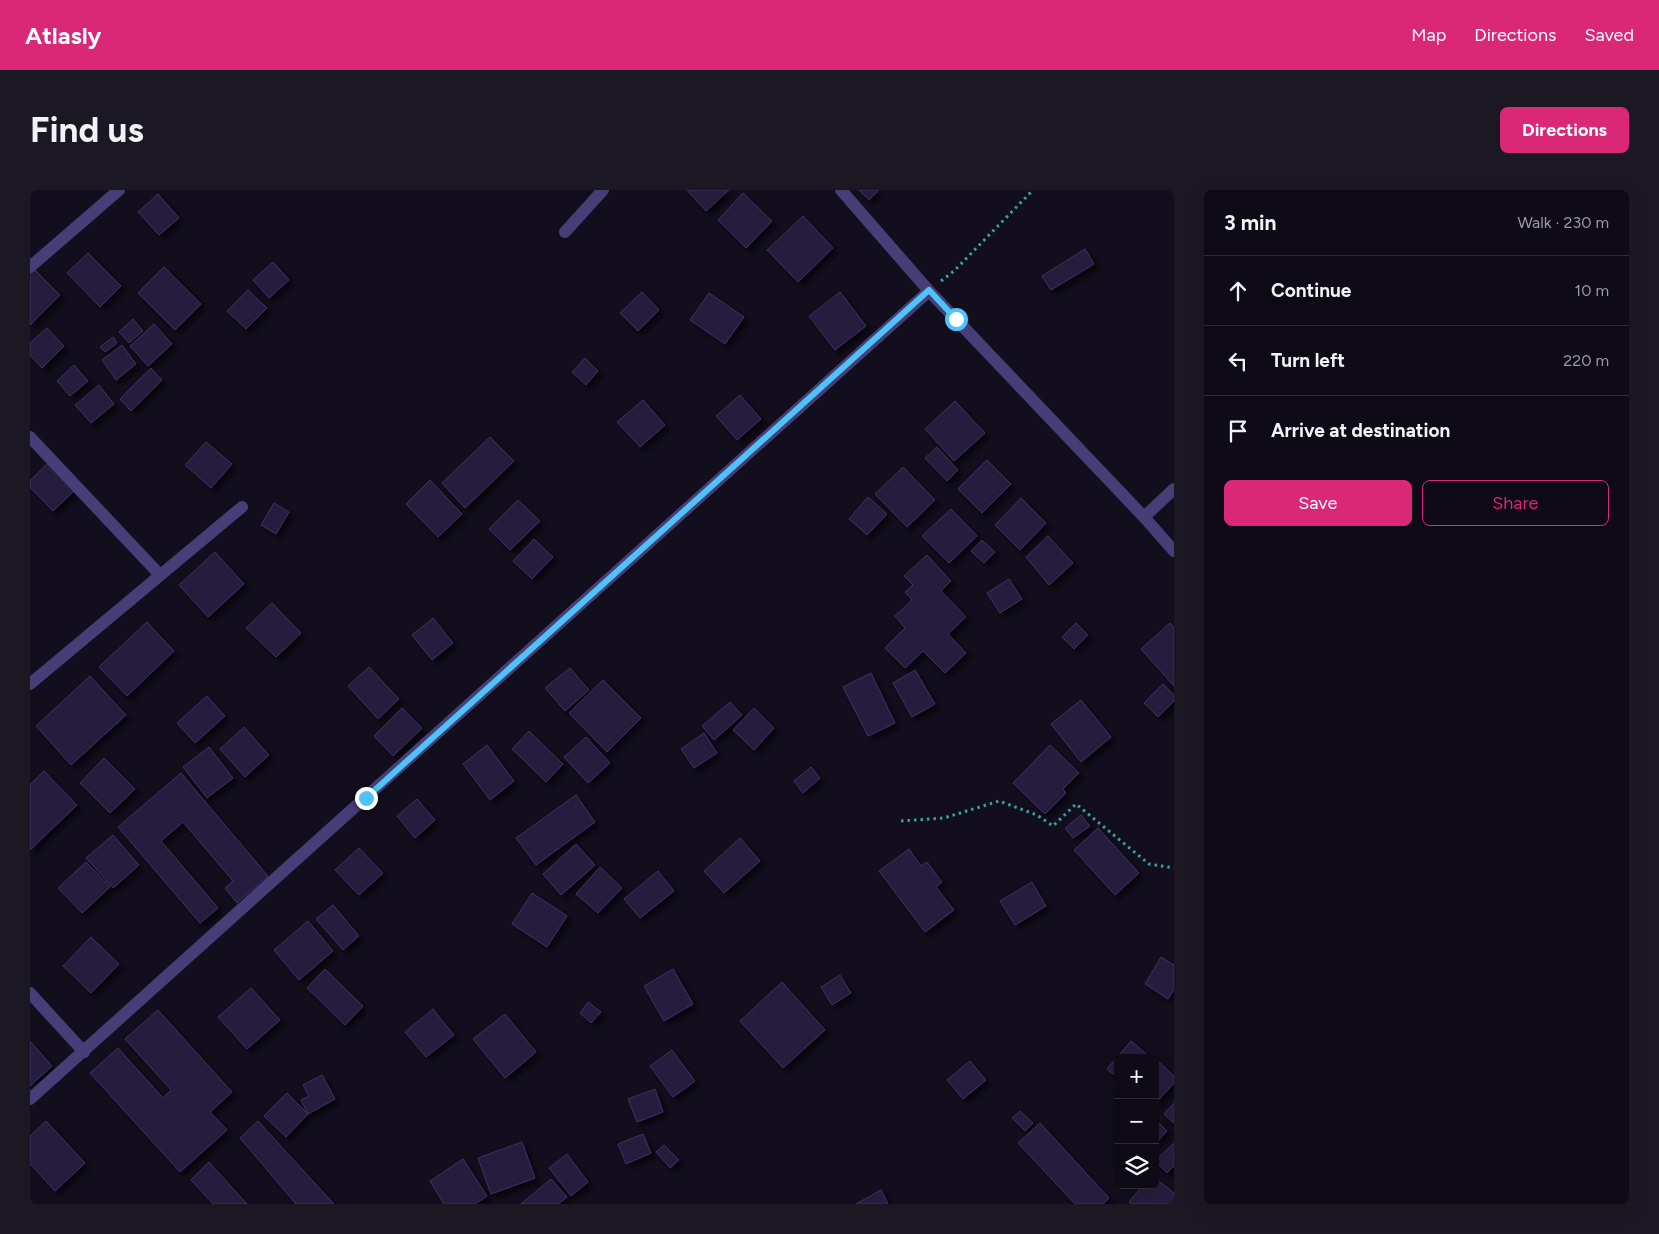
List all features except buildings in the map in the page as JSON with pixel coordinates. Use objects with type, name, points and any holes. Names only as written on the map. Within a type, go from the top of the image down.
[{"type":"street","points":[[30,267],[119,190]]},
{"type":"street","points":[[565,232],[603,190]]},
{"type":"street","points":[[841,190],[929,290],[1174,551]]},
{"type":"street","points":[[30,1099],[929,290]]},
{"type":"street","points":[[30,437],[160,575]]},
{"type":"street","points":[[1144,517],[1174,489]]},
{"type":"street","points":[[30,684],[242,507]]},
{"type":"street","points":[[30,993],[84,1052]]},
{"type":"path","points":[[929,290],[954,271],[1033,190]]},
{"type":"path","points":[[901,821],[944,818],[999,801],[1037,815],[1052,826],[1076,804],[1149,864],[1174,868]]},
{"type":"route","points":[[366,798],[929,290],[956,319]]}]
